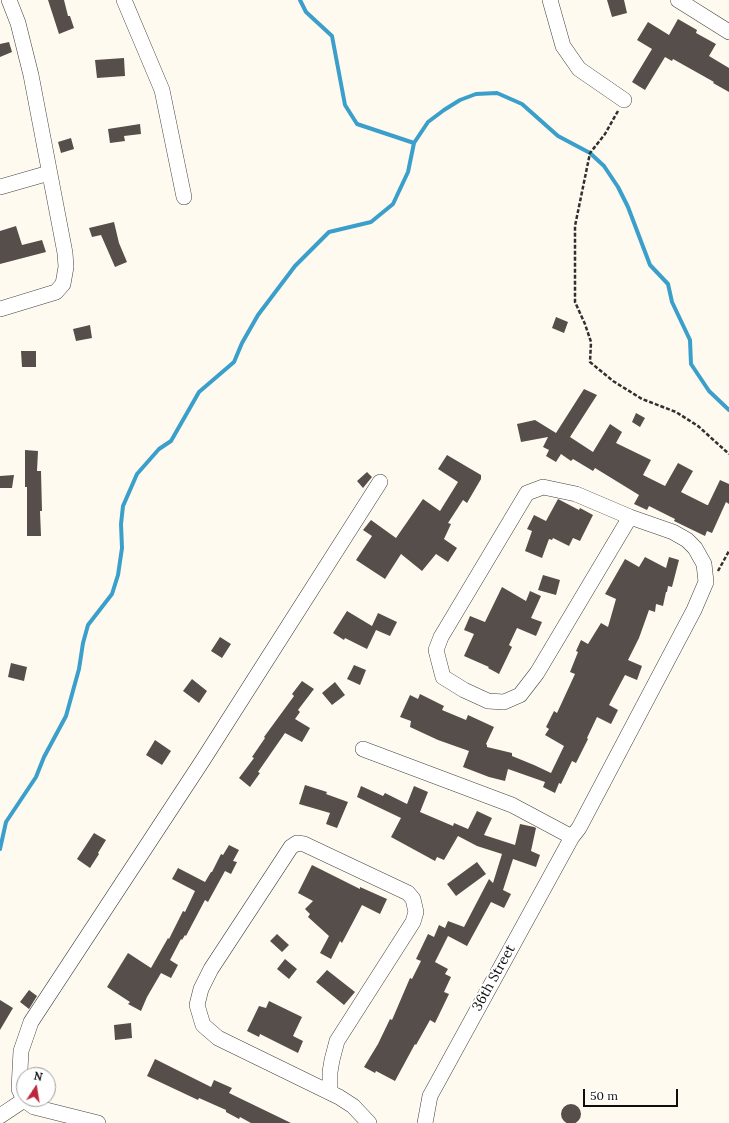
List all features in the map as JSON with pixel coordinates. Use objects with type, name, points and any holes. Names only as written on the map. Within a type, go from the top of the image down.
[{"type":"street","points":[[0,309],[56,292],[63,284],[66,267],[65,253],[31,75],[18,23],[9,0]]},
{"type":"street","points":[[124,0],[162,90],[184,197]]},
{"type":"street","points":[[550,0],[563,46],[579,70],[624,100]]},
{"type":"street","points":[[678,0],[729,32]]},
{"type":"street","points":[[0,188],[49,174]]},
{"type":"street","points":[[20,1067],[21,1051],[31,1022],[203,760],[380,482]]},
{"type":"street","name":"36th Street","points":[[425,1123],[430,1096],[572,837],[579,828],[694,610],[706,582],[704,564],[695,548],[688,540],[673,532],[630,517],[576,494],[543,487],[527,493],[441,637],[436,650],[444,677],[464,690],[488,701],[504,702],[520,695],[537,673],[630,517]]},
{"type":"street","points":[[363,749],[512,805],[572,837]]},
{"type":"street","points":[[330,1092],[332,1060],[337,1041],[414,922],[416,912],[413,899],[408,893],[304,844],[297,843],[291,847],[211,969],[201,989],[197,1005],[203,1025],[218,1038],[330,1092],[353,1106],[369,1123]]},
{"type":"street","points":[[0,1116],[16,1105]]},
{"type":"street","points":[[34,1107],[98,1123]]},
{"type":"path","points":[[624,100],[605,134],[590,154],[574,226],[575,302],[591,342],[590,362],[618,385],[642,399],[676,412],[698,426],[729,454]]},
{"type":"building","points":[[48,0],[64,0],[68,16],[70,16],[74,28],[59,34]]},
{"type":"building","points":[[607,0],[624,0],[627,13],[612,17]]},
{"type":"building","points":[[678,19],[697,30],[696,33],[716,44],[709,56],[729,68],[729,92],[673,59],[672,61],[665,57],[645,90],[632,82],[652,49],[637,40],[648,22],[669,35]]},
{"type":"building","points":[[9,42],[12,52],[0,57],[0,44]]},
{"type":"building","points":[[124,58],[125,76],[97,78],[95,60]]},
{"type":"building","points":[[140,124],[141,134],[124,136],[125,141],[110,143],[108,129]]},
{"type":"building","points":[[71,138],[74,149],[61,153],[58,142]]},
{"type":"building","points":[[114,222],[119,243],[127,262],[115,267],[101,235],[92,237],[89,228]]},
{"type":"building","points":[[16,226],[22,245],[42,240],[46,252],[0,264],[0,231]]},
{"type":"building","points":[[556,317],[568,322],[564,333],[552,328]]},
{"type":"building","points":[[90,325],[92,338],[76,341],[73,329]]},
{"type":"building","points":[[21,351],[36,351],[36,367],[22,367]]},
{"type":"building","points":[[584,389],[597,395],[570,437],[593,452],[610,424],[622,432],[616,443],[651,460],[643,475],[665,486],[678,463],[693,471],[681,492],[707,505],[720,480],[729,484],[729,504],[726,502],[712,533],[707,531],[705,536],[674,521],[675,519],[649,506],[647,510],[634,504],[639,495],[595,468],[593,471],[573,459],[571,461],[561,454],[556,462],[546,456],[549,450],[543,447],[548,437],[521,442],[517,424],[535,420],[556,433]]},
{"type":"building","points":[[636,413],[645,418],[640,427],[632,422]]},
{"type":"building","points":[[25,450],[38,451],[37,471],[41,471],[41,536],[27,536]]},
{"type":"building","points":[[447,455],[481,475],[481,479],[467,503],[463,500],[448,523],[451,524],[444,539],[457,548],[448,562],[436,554],[422,571],[401,554],[385,579],[356,560],[372,536],[363,530],[371,520],[396,538],[423,499],[440,511],[458,482],[438,469]]},
{"type":"building","points":[[367,472],[372,477],[363,488],[357,481]]},
{"type":"building","points":[[14,475],[12,488],[0,488],[0,476]]},
{"type":"building","points":[[558,499],[579,510],[580,508],[593,515],[580,541],[573,538],[569,546],[553,538],[552,540],[549,539],[542,558],[525,551],[532,531],[527,529],[534,515],[546,521]]},
{"type":"building","points":[[645,557],[666,568],[669,557],[679,560],[672,587],[668,586],[663,606],[656,604],[655,612],[649,610],[639,638],[628,660],[642,666],[637,680],[625,675],[609,705],[618,710],[611,724],[597,717],[576,763],[572,761],[555,793],[543,787],[545,782],[508,769],[505,781],[489,777],[463,767],[469,751],[438,740],[410,727],[411,721],[400,717],[410,695],[418,699],[420,694],[444,706],[442,710],[466,720],[468,715],[494,727],[486,744],[487,747],[512,753],[512,756],[551,773],[564,746],[545,735],[549,729],[546,727],[554,711],[557,713],[575,674],[570,672],[578,652],[576,651],[581,640],[588,644],[601,623],[608,627],[616,599],[605,594],[625,559],[639,567]]},
{"type":"building","points":[[543,575],[560,580],[556,595],[538,590]]},
{"type":"building","points":[[502,587],[526,601],[530,591],[541,596],[531,618],[542,622],[536,636],[517,628],[509,645],[512,647],[499,674],[488,668],[489,667],[464,656],[474,634],[464,630],[470,616],[485,622]]},
{"type":"building","points":[[347,611],[372,626],[378,613],[397,622],[390,636],[376,630],[367,649],[345,638],[344,640],[333,633]]},
{"type":"building","points":[[220,637],[231,644],[222,658],[211,651]]},
{"type":"building","points":[[11,663],[27,667],[24,681],[8,677]]},
{"type":"building","points":[[354,665],[366,670],[360,685],[347,679]]},
{"type":"building","points":[[192,679],[207,691],[199,703],[183,691]]},
{"type":"building","points":[[302,681],[314,689],[298,710],[300,712],[295,719],[310,728],[302,742],[285,733],[258,772],[260,773],[250,787],[239,778],[254,758],[252,757],[265,738],[264,737],[294,696],[292,694]]},
{"type":"building","points":[[335,682],[345,695],[332,705],[322,693]]},
{"type":"building","points":[[155,740],[171,751],[162,765],[146,755]]},
{"type":"building","points":[[305,785],[327,792],[326,794],[348,802],[337,828],[326,824],[330,813],[299,804]]},
{"type":"building","points":[[361,786],[383,796],[385,793],[407,804],[414,786],[428,792],[420,812],[453,826],[454,823],[468,829],[477,811],[492,818],[484,835],[515,845],[520,824],[534,827],[536,828],[531,851],[540,855],[536,867],[513,859],[503,890],[511,894],[504,908],[491,902],[467,946],[448,936],[435,962],[448,969],[445,974],[451,977],[444,992],[449,994],[435,1023],[430,1020],[395,1081],[376,1071],[375,1073],[364,1067],[378,1044],[390,1019],[392,1020],[410,978],[412,979],[421,961],[416,959],[428,934],[434,937],[439,925],[445,928],[448,921],[464,927],[489,879],[493,883],[502,854],[477,846],[458,836],[444,860],[437,857],[435,861],[391,837],[401,818],[357,797]]},
{"type":"building","points":[[94,833],[106,840],[90,868],[77,859]]},
{"type":"building","points":[[229,845],[239,850],[233,861],[237,862],[231,874],[225,871],[208,902],[205,900],[186,936],[185,935],[182,940],[181,939],[170,960],[178,965],[171,978],[161,973],[147,997],[141,1011],[128,1004],[130,1002],[107,987],[128,953],[151,968],[168,938],[169,939],[183,911],[185,912],[195,891],[172,879],[178,868],[205,882],[221,854],[223,855]]},
{"type":"building","points":[[477,862],[486,874],[456,896],[447,884]]},
{"type":"building","points":[[312,865],[360,889],[360,887],[387,899],[380,914],[362,905],[342,943],[340,941],[331,959],[320,953],[329,936],[308,917],[310,914],[305,909],[313,901],[298,893]]},
{"type":"building","points":[[277,934],[289,945],[282,952],[270,941]]},
{"type":"building","points":[[285,959],[297,969],[289,979],[277,969]]},
{"type":"building","points":[[327,970],[355,992],[344,1005],[316,982]]},
{"type":"building","points":[[29,990],[37,996],[29,1009],[20,1002]]},
{"type":"building","points":[[0,1000],[13,1008],[0,1030]]},
{"type":"building","points":[[269,1001],[302,1017],[293,1036],[303,1041],[298,1053],[260,1034],[259,1037],[247,1031],[259,1006],[266,1008]]},
{"type":"building","points":[[131,1023],[132,1038],[115,1040],[114,1025]]},
{"type":"building","points":[[155,1059],[211,1087],[214,1080],[232,1088],[229,1093],[291,1123],[251,1123],[240,1117],[239,1119],[226,1112],[226,1110],[199,1098],[198,1100],[147,1076]]},
{"type":"building","points":[[571,1104],[578,1107],[581,1114],[578,1121],[571,1124],[564,1121],[561,1114],[564,1107]]},
{"type":"waterway","points":[[300,0],[306,12],[332,36],[345,105],[357,124],[414,143]]},
{"type":"waterway","points":[[0,849],[6,822],[36,777],[44,757],[66,716],[79,669],[83,643],[88,625],[112,594],[118,575],[122,548],[121,524],[123,506],[137,474],[159,449],[171,441],[199,392],[234,362],[242,343],[258,315],[295,266],[329,232],[371,222],[393,204],[408,172],[414,143],[428,122],[460,100],[476,94],[497,93],[522,104],[558,136],[590,153],[604,166],[618,187],[628,207],[650,265],[668,284],[672,302],[690,340],[691,364],[709,391],[729,410]]}]
